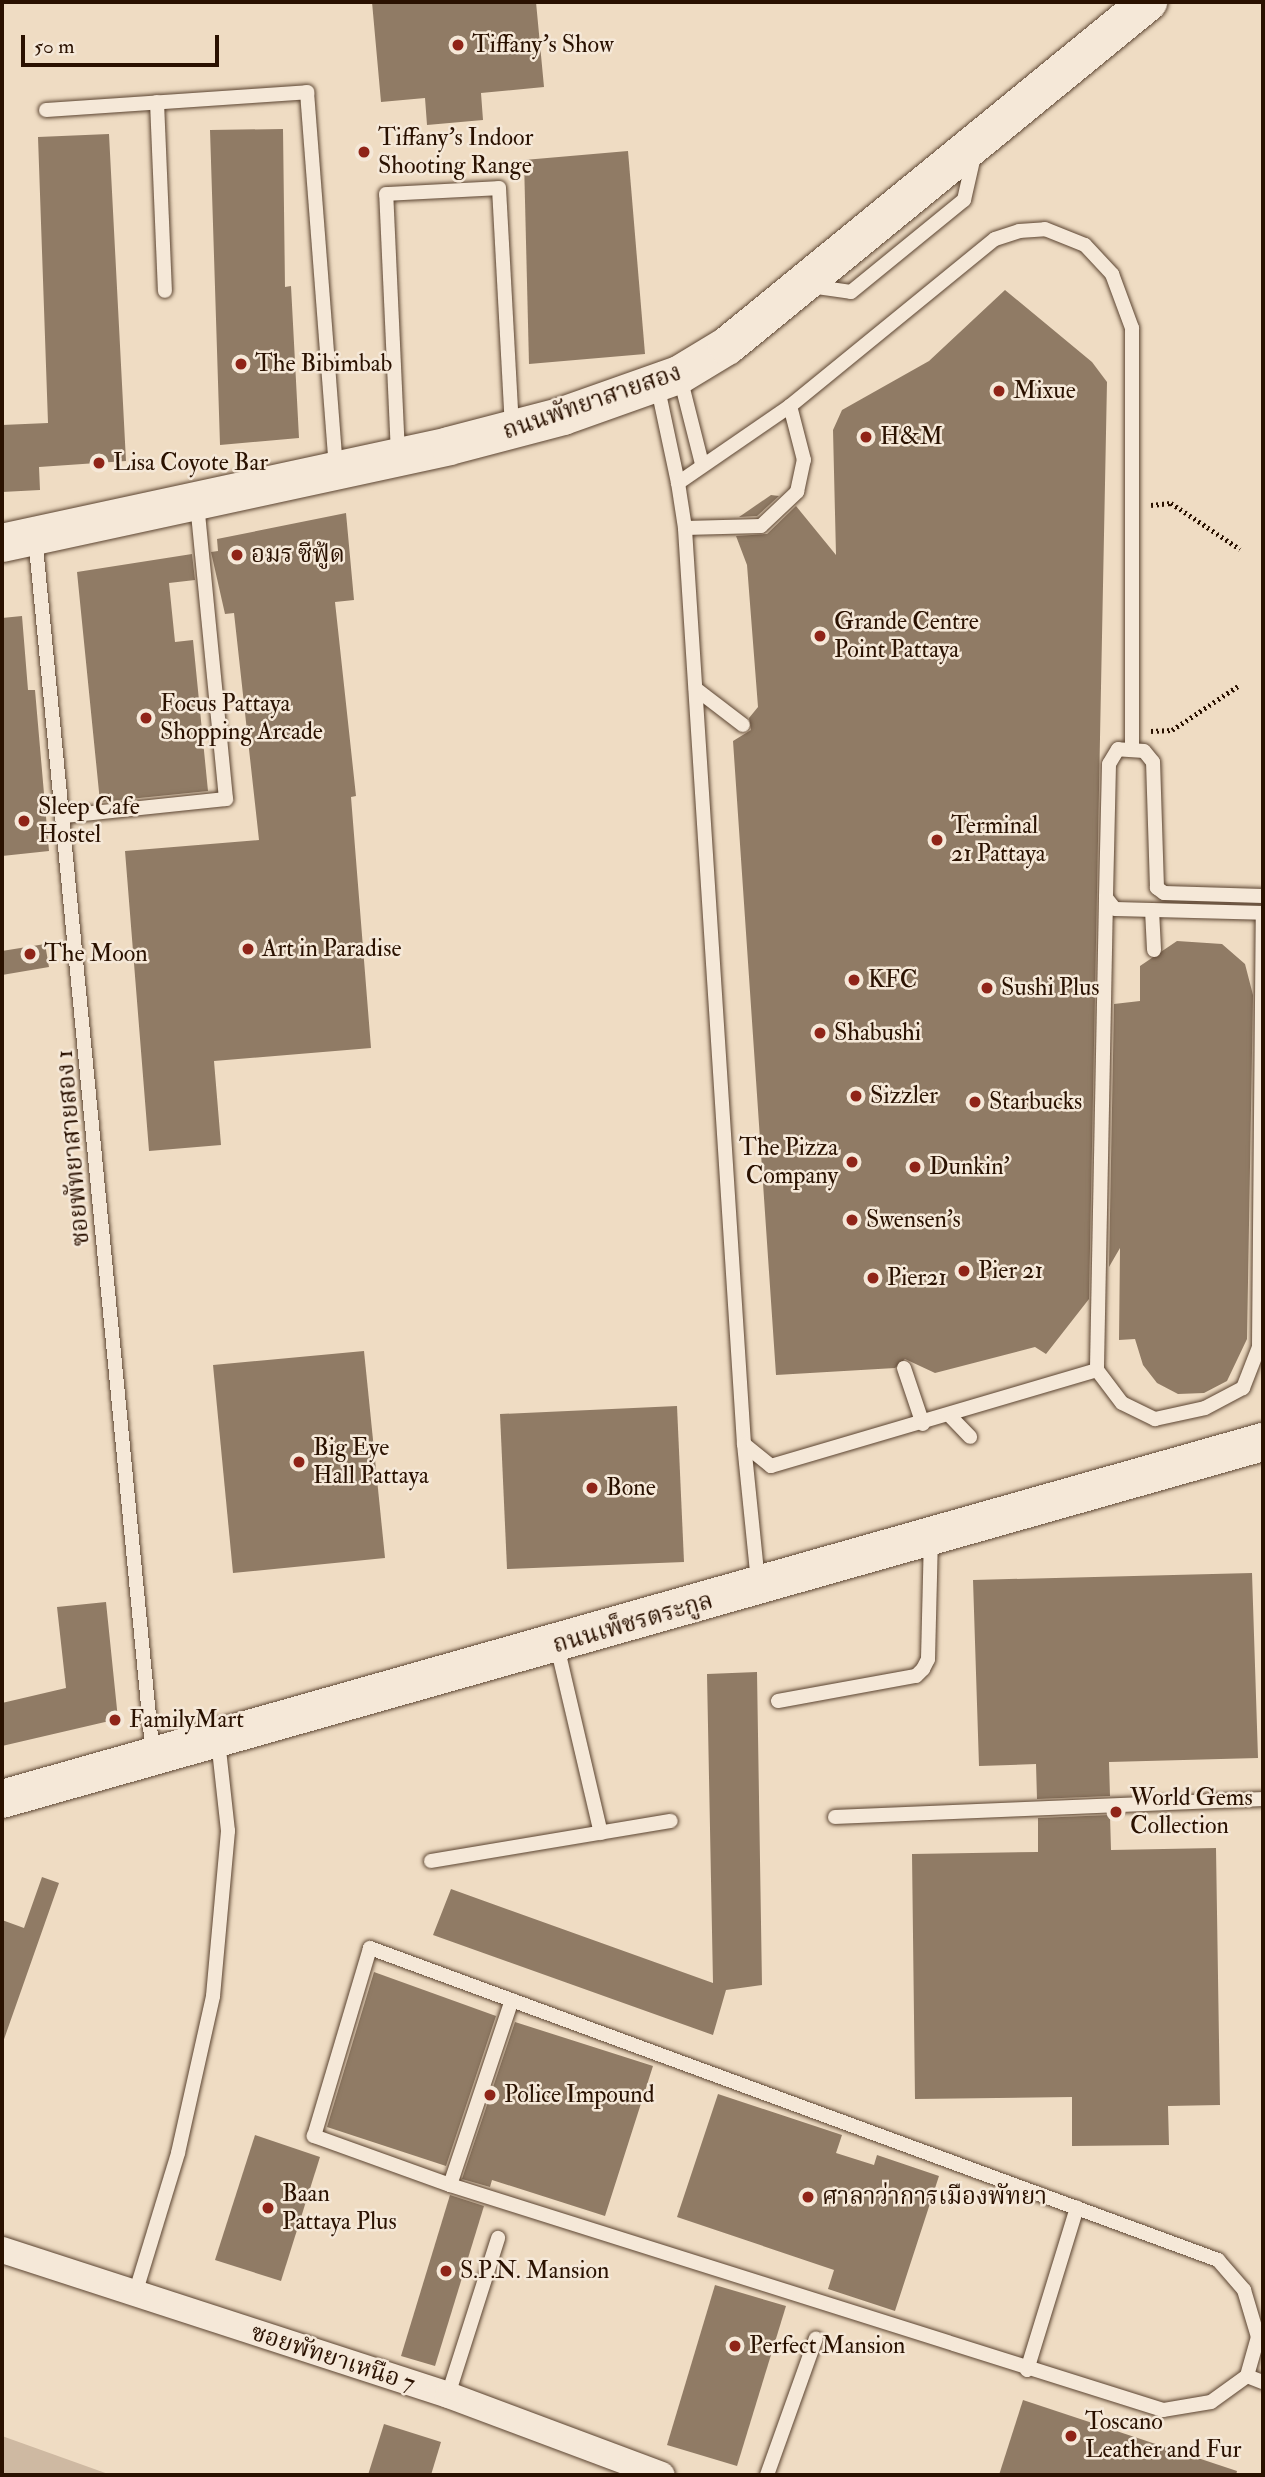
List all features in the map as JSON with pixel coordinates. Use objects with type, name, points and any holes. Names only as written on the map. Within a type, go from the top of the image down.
[{"type":"street","name":"ถนนพัทยาสายสอง","points":[[18,539],[337,473],[512,431],[668,379],[727,346],[1148,2]]},
{"type":"street","points":[[1142,1475],[1263,1421]]},
{"type":"street","name":"ถนนเพ็ชรตระกูล","points":[[2,1799],[557,1646],[1263,1442]]},
{"type":"street","name":"ซอยพัทยาเหนือ 7","points":[[2,2250],[447,2395],[662,2475]]},
{"type":"lane","points":[[46,110],[307,92],[337,473]]},
{"type":"lane","points":[[157,102],[165,291]]},
{"type":"lane","points":[[398,459],[386,194],[499,188],[512,431]]},
{"type":"lane","points":[[678,483],[790,406],[995,239],[1045,229],[1085,245],[1112,274],[1132,328],[1132,748]]},
{"type":"lane","points":[[668,379],[702,464]]},
{"type":"lane","points":[[668,379],[685,528],[744,1444],[759,1586]]},
{"type":"lane","points":[[685,528],[761,526],[797,492],[804,460],[790,406]]},
{"type":"lane","points":[[64,816],[226,799],[197,501]]},
{"type":"lane","name":"ซอยพัทยาสายสอง 1","points":[[18,539],[64,816],[153,1757]]},
{"type":"lane","points":[[696,689],[743,725]]},
{"type":"lane","points":[[1106,898],[1115,909],[1263,913],[1259,1347],[1243,1388],[1205,1408],[1156,1419],[1122,1403],[1097,1370],[1106,898],[1109,764],[1118,750],[1132,748],[1144,751],[1153,762],[1157,888],[1164,893],[1263,896]]},
{"type":"lane","points":[[1152,910],[1154,950]]},
{"type":"lane","points":[[904,1368],[923,1424]]},
{"type":"lane","points":[[744,1444],[771,1466],[923,1424],[1097,1370]]},
{"type":"lane","points":[[950,1416],[970,1437]]},
{"type":"lane","points":[[778,1702],[916,1676],[923,1670],[932,1538]]},
{"type":"lane","points":[[557,1646],[601,1833]]},
{"type":"lane","points":[[135,2294],[178,2152],[213,1996],[228,1831],[218,1740]]},
{"type":"lane","points":[[835,1817],[1263,1799]]},
{"type":"lane","points":[[431,1861],[671,1821]]},
{"type":"lane","points":[[370,1948],[1218,2260],[1244,2290],[1261,2338],[1247,2376],[1211,2402],[1163,2410],[1027,2370],[450,2185],[314,2136],[370,1948]]},
{"type":"lane","points":[[450,2185],[512,2000]]},
{"type":"lane","points":[[1027,2370],[1077,2207]]},
{"type":"lane","points":[[447,2395],[498,2238]]},
{"type":"lane","points":[[767,2475],[816,2338]]},
{"type":"lane","points":[[1247,2376],[1263,2382]]},
{"type":"path","points":[[1145,506],[1171,503],[1240,549]]},
{"type":"path","points":[[1137,732],[1172,730],[1237,686]]},
{"type":"shaded area","points":[[2,2436],[111,2475],[2,2475]]},
{"type":"building","name":"Tiffany's Show","points":[[372,2],[536,2],[544,87],[481,93],[483,120],[427,125],[425,98],[381,102]]},
{"type":"building","points":[[283,129],[285,287],[291,286],[299,438],[220,445],[210,130]]},
{"type":"building","points":[[109,134],[126,461],[39,467],[40,490],[2,492],[2,425],[48,423],[38,137]]},
{"type":"building","points":[[628,151],[645,354],[529,364],[524,160]]},
{"type":"building","name":"Terminal 21 Pattaya","points":[[1005,290],[1092,362],[1107,382],[1089,1299],[1046,1354],[1035,1347],[935,1373],[905,1359],[895,1368],[776,1375],[733,741],[751,730],[749,718],[758,707],[747,565],[736,536],[767,534],[796,506],[836,555],[833,430],[842,410],[929,361]]},
{"type":"building","points":[[771,495],[779,496],[757,516],[739,517]]},
{"type":"building","name":"Art in Paradise","points":[[346,513],[354,600],[335,602],[356,796],[351,797],[371,1048],[214,1061],[221,1145],[149,1151],[125,851],[259,840],[234,613],[225,614],[211,552],[218,551],[217,539]]},
{"type":"building","name":"Focus Pattaya Shopping Arcade","points":[[192,554],[195,580],[169,583],[175,642],[193,640],[208,791],[100,802],[77,572]]},
{"type":"building","points":[[22,616],[28,690],[35,690],[49,851],[2,856],[2,618]]},
{"type":"building","points":[[1177,941],[1222,944],[1245,964],[1253,995],[1247,1339],[1227,1381],[1204,1393],[1178,1394],[1157,1383],[1143,1365],[1135,1339],[1119,1340],[1120,1248],[1109,1267],[1114,1004],[1140,1001],[1140,966]]},
{"type":"building","points":[[45,944],[49,967],[2,975],[2,951]]},
{"type":"building","name":"Big Eye Hall Pattaya","points":[[364,1351],[385,1558],[233,1573],[213,1365]]},
{"type":"building","name":"Bone","points":[[677,1406],[684,1562],[507,1569],[500,1414]]},
{"type":"building","points":[[1252,1573],[1258,1758],[1109,1762],[1110,1796],[1037,1799],[1036,1764],[979,1766],[973,1580]]},
{"type":"building","points":[[106,1602],[118,1719],[2,1746],[2,1703],[66,1688],[57,1607]]},
{"type":"building","points":[[757,1672],[762,1985],[726,1990],[713,2035],[433,1935],[451,1889],[713,1983],[707,1674]]},
{"type":"building","points":[[1110,1815],[1111,1850],[1216,1848],[1220,2105],[1168,2106],[1169,2145],[1072,2146],[1072,2097],[915,2099],[912,1854],[1038,1852],[1038,1818]]},
{"type":"building","points":[[42,1877],[59,1883],[2,2045],[2,1920],[24,1928]]},
{"type":"building","points":[[374,1972],[496,2016],[446,2166],[327,2127]]},
{"type":"building","points":[[515,2022],[653,2066],[605,2216],[492,2180],[490,2187],[462,2179]]},
{"type":"building","name":"ศาลาว่าการเมืองพัทยา","points":[[718,2094],[842,2135],[836,2153],[874,2165],[877,2155],[939,2176],[895,2311],[828,2289],[834,2270],[677,2217]]},
{"type":"building","name":"Baan Pattaya Plus","points":[[255,2135],[320,2157],[281,2281],[215,2260]]},
{"type":"building","name":"S.P.N. Mansion","points":[[450,2195],[484,2206],[435,2366],[401,2356]]},
{"type":"building","name":"Perfect Mansion","points":[[715,2285],[786,2306],[737,2466],[667,2445]]},
{"type":"building","name":"Toscano Leather and Fur","points":[[1023,2400],[1237,2471],[1236,2475],[999,2475]]},
{"type":"building","points":[[384,2424],[441,2442],[431,2475],[368,2475]]},
{"type":"place","name":"Tiffany's Show","points":[[458,45]]},
{"type":"place","name":"Tiffany's Indoor Shooting Range","points":[[364,152]]},
{"type":"place","name":"The Bibimbab","points":[[241,364]]},
{"type":"place","name":"Mixue","points":[[999,391]]},
{"type":"place","name":"H&M","points":[[866,437]]},
{"type":"place","name":"Lisa Coyote Bar","points":[[99,463]]},
{"type":"place","name":"อมร ซีฟู้ด","points":[[237,555]]},
{"type":"place","name":"Grande Centre Point Pattaya","points":[[820,636]]},
{"type":"place","name":"Focus Pattaya Shopping Arcade","points":[[146,718]]},
{"type":"place","name":"Sleep Cafe Hostel","points":[[24,821]]},
{"type":"place","name":"Terminal 21 Pattaya","points":[[937,840]]},
{"type":"place","name":"Art in Paradise","points":[[248,949]]},
{"type":"place","name":"The Moon","points":[[30,954]]},
{"type":"place","name":"KFC","points":[[854,980]]},
{"type":"place","name":"Sushi Plus","points":[[987,988]]},
{"type":"place","name":"Shabushi","points":[[820,1033]]},
{"type":"place","name":"Sizzler","points":[[856,1096]]},
{"type":"place","name":"Starbucks","points":[[975,1102]]},
{"type":"place","name":"The Pizza Company","points":[[852,1162]]},
{"type":"place","name":"Dunkin'","points":[[915,1167]]},
{"type":"place","name":"Swensen's","points":[[852,1220]]},
{"type":"place","name":"Pier 21","points":[[964,1271]]},
{"type":"place","name":"Pier21","points":[[873,1278]]},
{"type":"place","name":"Big Eye Hall Pattaya","points":[[299,1462]]},
{"type":"place","name":"Bone","points":[[592,1488]]},
{"type":"place","name":"FamilyMart","points":[[115,1720]]},
{"type":"place","name":"World Gems Collection","points":[[1116,1812]]},
{"type":"place","name":"Police Impound","points":[[490,2095]]},
{"type":"place","name":"ศาลาว่าการเมืองพัทยา","points":[[808,2197]]},
{"type":"place","name":"Baan Pattaya Plus","points":[[268,2208]]},
{"type":"place","name":"S.P.N. Mansion","points":[[446,2271]]},
{"type":"place","name":"Perfect Mansion","points":[[735,2346]]},
{"type":"place","name":"Toscano Leather and Fur","points":[[1071,2436]]}]
